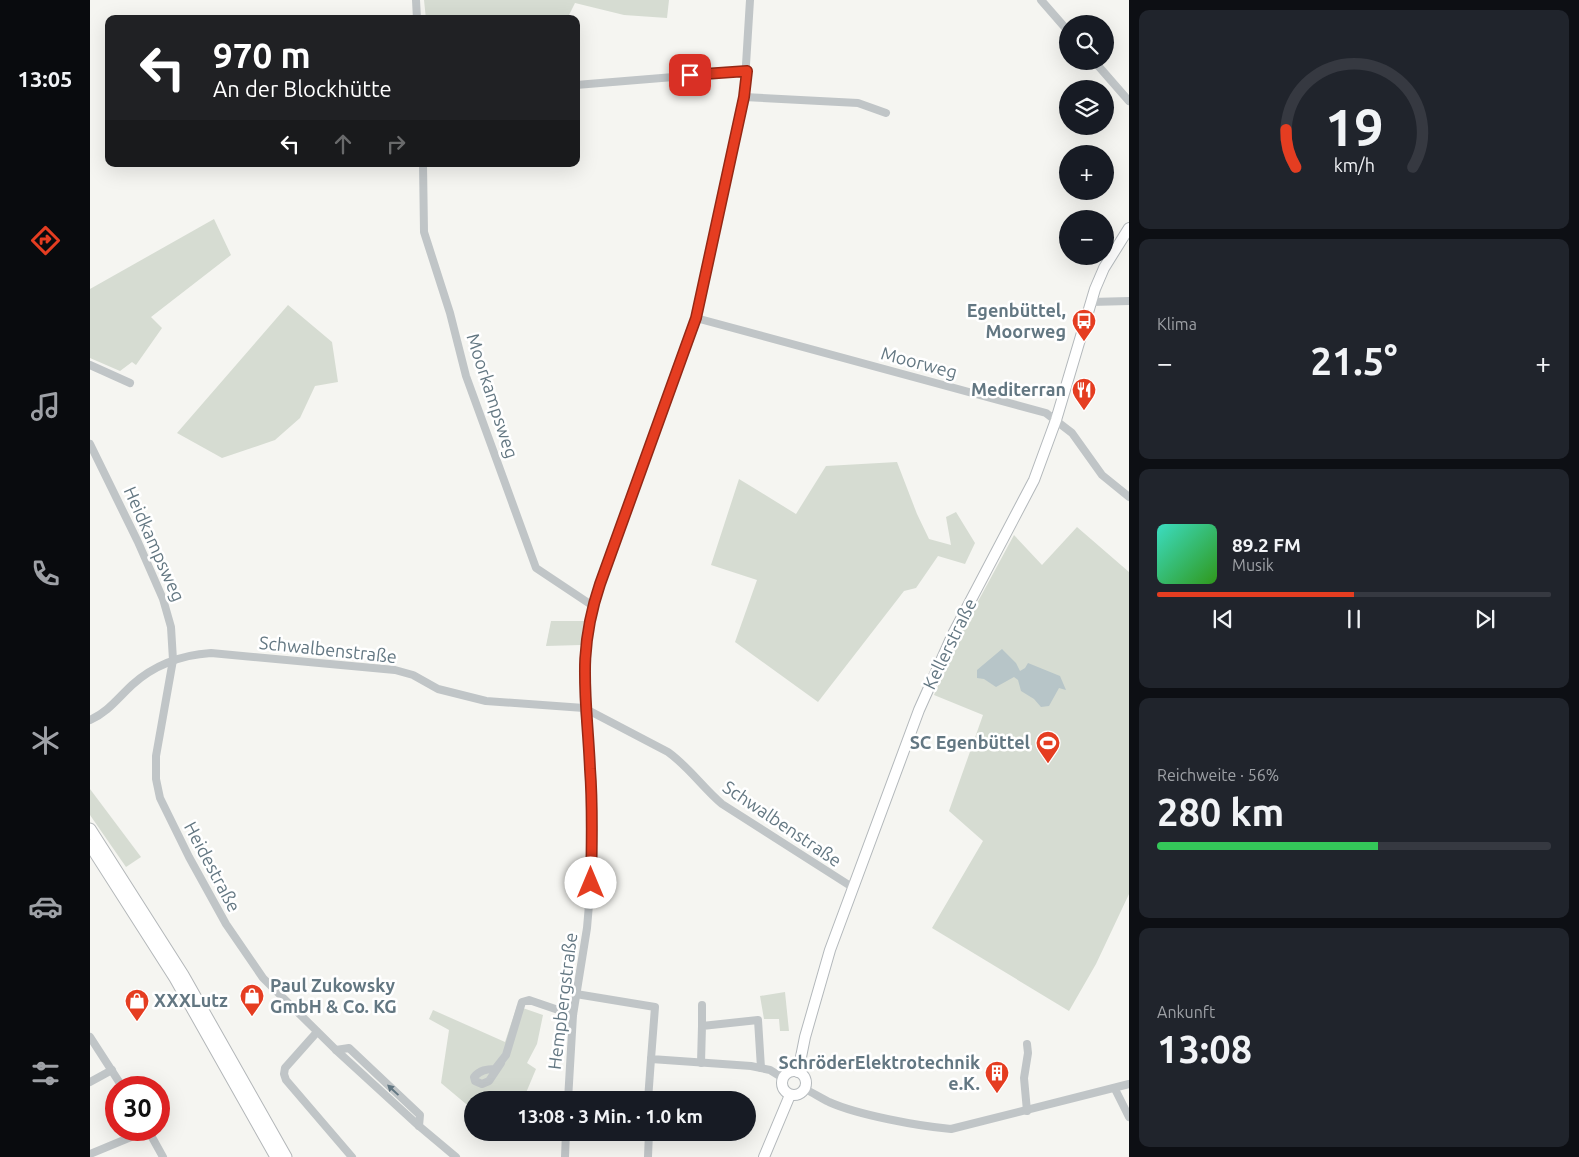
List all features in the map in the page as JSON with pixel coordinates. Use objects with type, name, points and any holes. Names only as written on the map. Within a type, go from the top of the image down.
[{"type":"highway","points":[[90,829],[188,983],[286,1157]]},
{"type":"highway","points":[[90,845],[184,995],[276,1157]]},
{"type":"main road","name":"Kellerstraße","points":[[798,1072],[805,1038],[830,950],[925,693],[953,634],[1021,508],[1040,465],[1056,420],[1091,302],[1104,268],[1129,229]]},
{"type":"main road","points":[[790,1072],[798,1072],[804,1077],[805,1088],[799,1094],[790,1095],[785,1091],[782,1084],[783,1078],[790,1072]]},
{"type":"main road","points":[[764,1157],[790,1095]]},
{"type":"street","points":[[416,0],[417,15]]},
{"type":"street","name":"Hempbergstraße","points":[[569,1091],[573,1015],[587,928],[591,881],[591,771],[584,708],[584,650],[593,606],[696,318],[744,97],[750,0]]},
{"type":"street","points":[[1041,0],[1059,21]]},
{"type":"street","points":[[1102,70],[1129,101]]},
{"type":"street","points":[[580,85],[747,71]]},
{"type":"street","points":[[744,97],[858,103],[886,113]]},
{"type":"street","name":"Moorkampsweg","points":[[423,167],[424,232],[450,313],[466,376],[536,568],[593,606]]},
{"type":"street","points":[[1091,302],[1129,301]]},
{"type":"street","name":"Moorweg","points":[[696,318],[1046,413],[1072,433],[1102,475],[1129,497]]},
{"type":"street","points":[[90,365],[130,383]]},
{"type":"street","name":"Heidkampsweg","points":[[90,444],[110,482],[163,599],[171,627],[173,660]]},
{"type":"street","name":"Schwalbenstraße","points":[[90,720],[105,712],[144,675],[173,660],[186,656],[211,653],[395,670],[413,675],[438,689],[486,702],[584,708],[668,752],[681,761],[711,795],[722,804],[852,887]]},
{"type":"street","name":"Heidestraße","points":[[173,660],[156,756],[156,779],[160,798],[189,858],[226,924],[251,963],[285,1002],[336,1050],[349,1048],[420,1115],[419,1126],[456,1157]]},
{"type":"street","points":[[576,994],[655,1007],[649,1091]]},
{"type":"street","points":[[501,1063],[506,1055],[522,1002],[529,1000],[573,1015]]},
{"type":"street","points":[[701,1063],[702,1005]]},
{"type":"street","points":[[702,1026],[758,1020],[762,1068]]},
{"type":"street","points":[[317,1032],[285,1068],[284,1074],[286,1080],[352,1157]]},
{"type":"street","points":[[90,1037],[116,1076]]},
{"type":"street","points":[[1027,1111],[1024,1078],[1028,1044]]},
{"type":"street","points":[[651,1058],[762,1068],[783,1078]]},
{"type":"street","points":[[90,1082],[112,1070]]},
{"type":"street","points":[[805,1088],[830,1102],[935,1128],[951,1129],[1129,1084]]},
{"type":"street","points":[[1115,1089],[1129,1117]]},
{"type":"street","points":[[92,1154],[122,1141]]},
{"type":"street","points":[[154,1141],[163,1157]]},
{"type":"street","points":[[565,1157],[566,1141]]},
{"type":"street","points":[[648,1157],[649,1141]]},
{"type":"shaded area","points":[[424,0],[669,0],[667,18],[624,15],[575,3],[569,15],[426,15]]},
{"type":"shaded area","points":[[214,219],[231,255],[151,317],[162,328],[136,365],[132,362],[120,371],[90,358],[90,289]]},
{"type":"shaded area","points":[[288,305],[332,342],[338,382],[315,386],[300,418],[275,440],[222,458],[177,433]]},
{"type":"shaded area","points":[[897,462],[929,539],[951,545],[946,517],[956,512],[975,543],[965,564],[938,556],[916,588],[904,591],[818,702],[735,642],[757,580],[711,565],[739,479],[796,514],[826,466]]},
{"type":"shaded area","name":"SC Egenbüttel","points":[[1077,527],[1129,572],[1129,894],[1096,964],[1069,1011],[932,928],[983,841],[949,811],[983,715],[934,695],[956,642],[1014,535],[1042,565]]},
{"type":"shaded area","points":[[551,621],[584,621],[581,645],[546,646]]},
{"type":"shaded area","points":[[1002,649],[1016,663],[1020,671],[1028,663],[1060,676],[1066,690],[1059,688],[1049,706],[1041,707],[1034,699],[1021,691],[1018,680],[1014,677],[996,687],[984,679],[977,678],[977,670]]},
{"type":"shaded area","points":[[90,789],[141,857],[126,867],[90,815]]},
{"type":"shaded area","points":[[785,992],[789,1031],[780,1031],[779,1019],[764,1019],[760,996]]},
{"type":"shaded area","points":[[517,1006],[543,1015],[537,1044],[527,1063],[536,1069],[527,1091],[464,1091],[464,1102],[441,1083],[449,1030],[429,1019],[433,1010],[505,1042]]},
{"type":"place","name":"Egenbüttel, Moorweg","points":[[1084,342]]},
{"type":"place","name":"Mediterran","points":[[1084,411]]},
{"type":"place","name":"SC Egenbüttel","points":[[1048,764]]},
{"type":"place","name":"Paul Zukowsky GmbH & Co. KG","points":[[252,1017]]},
{"type":"place","name":"XXXLutz","points":[[137,1022]]},
{"type":"place","name":"SchröderElektrotechnik e.K.","points":[[997,1094]]},
{"type":"route","points":[[591,883],[591,771],[589,739],[584,708],[583,678],[584,650],[588,625],[600,584],[696,318],[744,97],[747,71],[690,75]]}]
